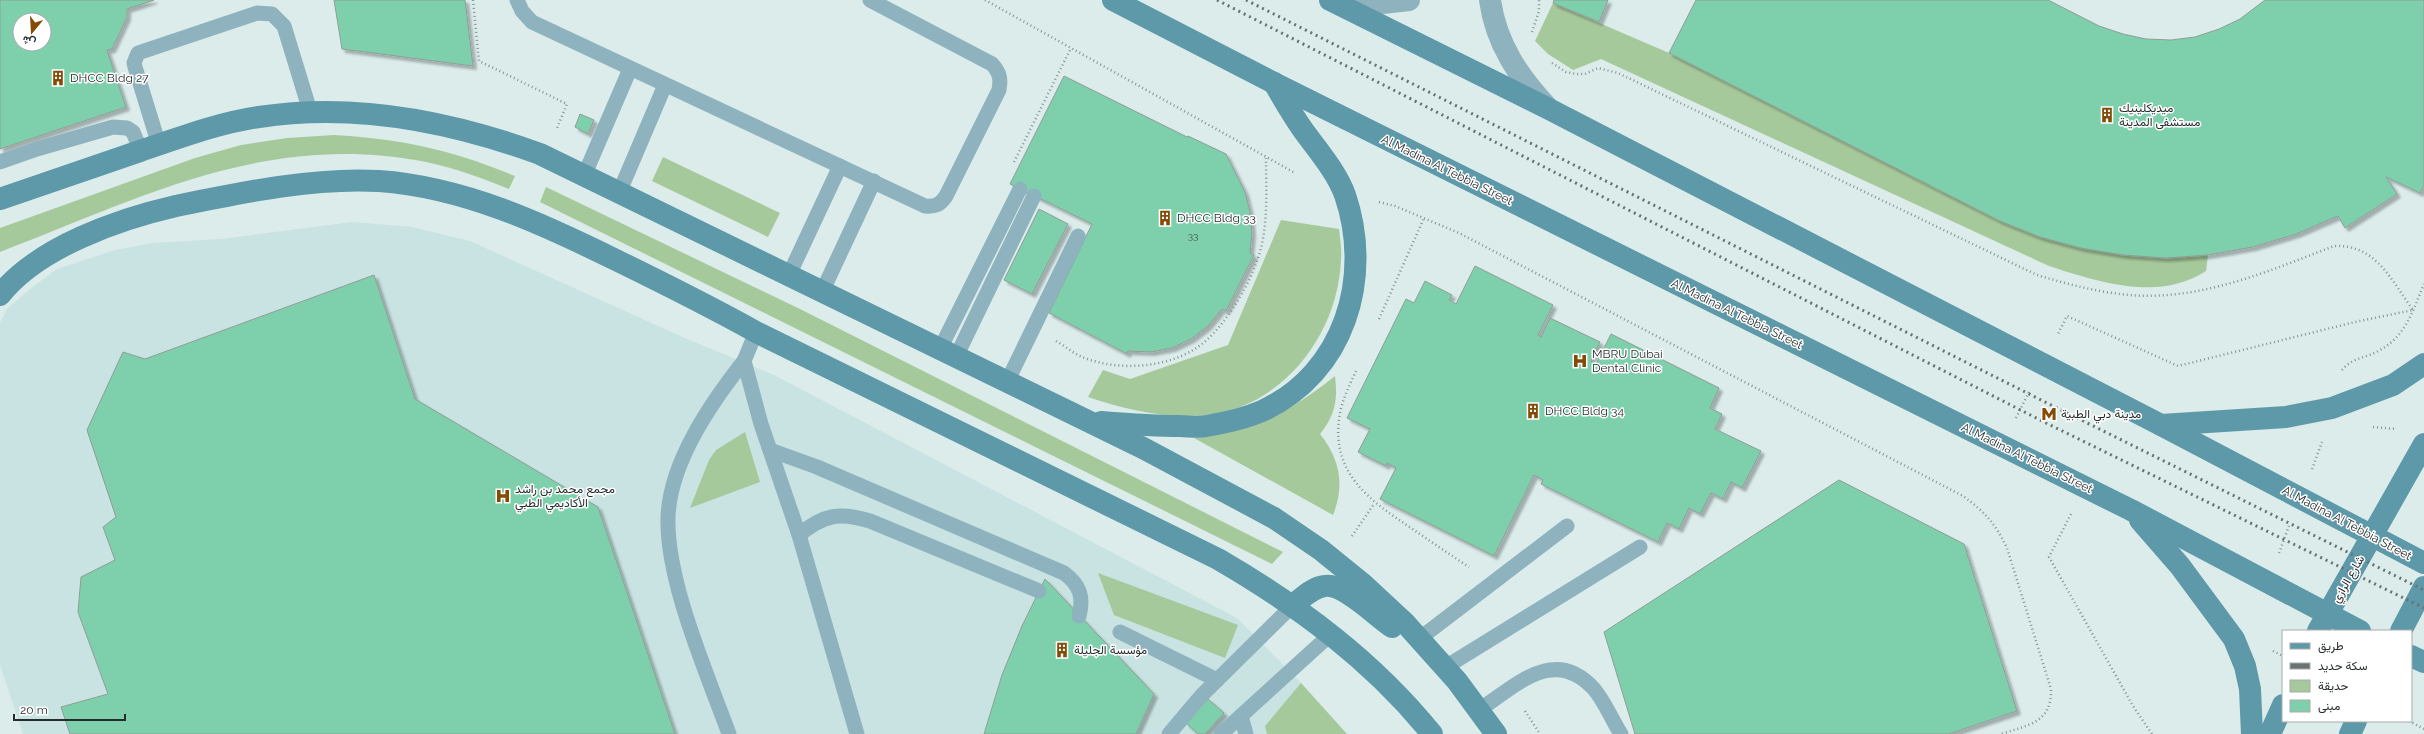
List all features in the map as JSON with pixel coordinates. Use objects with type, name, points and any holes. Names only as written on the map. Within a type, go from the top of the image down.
[{"type":"street","name":"Al Madina Al Tebbia Street","points":[[1113,0],[1274,83],[2131,510],[2268,583],[2323,623],[2355,630]]},
{"type":"street","points":[[1331,0],[1366,6],[1409,0]]},
{"type":"street","name":"Al Madina Al Tebbia Street","points":[[1331,0],[1549,109],[2161,424],[2372,538],[2424,564]]},
{"type":"street","points":[[1490,0],[1492,15],[1504,50],[1524,82],[1549,109]]},
{"type":"street","points":[[1088,421],[1149,426],[1205,426],[1261,411],[1293,393],[1323,361],[1339,336],[1352,302],[1357,266],[1355,229],[1344,194],[1327,163],[1301,127],[1274,83]]},
{"type":"street","points":[[0,199],[208,128],[259,117],[310,111],[365,112],[421,120],[490,135],[540,154],[1088,421],[1274,518],[1321,550],[1363,584],[1419,639],[1479,710],[1496,734]]},
{"type":"street","points":[[0,295],[7,286],[28,269],[76,240],[148,212],[233,194],[323,183],[379,181],[434,189],[518,214],[572,237],[690,296],[756,332],[1218,559],[1293,605],[1331,634],[1371,668],[1416,714],[1432,734]]},
{"type":"street","points":[[2161,424],[2286,417],[2332,408],[2393,385],[2424,364]]},
{"type":"street","name":"شارع الرازي","points":[[2323,623],[2424,444]]},
{"type":"street","points":[[2131,510],[2180,566],[2234,640],[2245,666],[2250,689],[2252,734]]},
{"type":"street","points":[[1293,605],[1315,589],[1325,586],[1336,587],[1346,592],[1380,619],[1419,639]]},
{"type":"street","points":[[2402,630],[2424,587]]},
{"type":"street","points":[[2412,656],[2424,662]]},
{"type":"street","points":[[2270,734],[2282,707]]},
{"type":"street","points":[[2350,734],[2356,722]]},
{"type":"lane","points":[[517,0],[522,11],[532,22],[925,206],[933,206],[941,203],[999,90],[1001,81],[999,72],[992,64],[870,0]]},
{"type":"lane","points":[[150,148],[134,63],[138,53],[256,13],[272,14],[284,26],[310,111]]},
{"type":"lane","points":[[584,176],[630,69]]},
{"type":"lane","points":[[619,193],[664,85]]},
{"type":"lane","points":[[0,162],[38,148],[113,127],[127,128],[150,148]]},
{"type":"lane","points":[[789,275],[840,166]]},
{"type":"lane","points":[[822,292],[874,181]]},
{"type":"lane","points":[[948,353],[1020,189]]},
{"type":"lane","points":[[948,353],[1034,196]]},
{"type":"lane","points":[[1007,382],[1078,236]]},
{"type":"lane","points":[[729,734],[684,605],[671,549],[668,516],[675,478],[691,441],[715,399],[744,361],[756,332]]},
{"type":"lane","points":[[744,361],[770,450],[799,535],[857,734]]},
{"type":"lane","points":[[770,450],[830,473],[1064,574],[1074,581],[1080,592],[1082,604],[1079,616]]},
{"type":"lane","points":[[799,535],[812,524],[825,518],[838,515],[853,516],[870,521],[1039,591]]},
{"type":"lane","points":[[1419,639],[1567,526]]},
{"type":"lane","points":[[1444,668],[1640,548]]},
{"type":"lane","points":[[1169,734],[1182,717],[1217,680],[1293,605]]},
{"type":"lane","points":[[1120,632],[1217,680]]},
{"type":"lane","points":[[1220,734],[1331,634]]},
{"type":"lane","points":[[1479,710],[1540,670],[1560,669],[1580,677],[1594,690],[1621,734]]},
{"type":"lane","points":[[1241,716],[1246,734]]},
{"type":"path","points":[[473,0],[478,61],[567,104],[556,131],[551,129],[540,154]]},
{"type":"path","points":[[985,0],[1299,176]]},
{"type":"path","points":[[1531,36],[1539,11],[1539,0]]},
{"type":"path","points":[[1547,59],[1566,72],[1576,74],[1585,74],[1598,68],[1618,72],[2037,275],[2081,288],[2130,295],[2186,293],[2242,281],[2334,246],[2346,245],[2370,253],[2413,310]]},
{"type":"path","points":[[1033,328],[1082,356],[1121,366],[1141,365],[1165,361],[1188,352],[1208,338],[1228,315],[1257,260],[1263,235],[1266,209],[1266,158]]},
{"type":"path","points":[[1344,194],[1395,206],[1466,236],[1963,496],[1982,510],[1997,526],[2007,548],[2051,689],[2051,701],[2047,712],[2041,719],[2001,734]]},
{"type":"path","points":[[1379,320],[1424,218]]},
{"type":"path","points":[[2268,583],[2329,425],[2332,408],[2332,386],[2337,376],[2354,359],[2379,351],[2401,334],[2424,284]]},
{"type":"path","points":[[2067,316],[2178,366],[2354,322],[2413,310]]},
{"type":"path","points":[[1359,363],[1343,400],[1339,420],[1339,441],[1344,460],[1351,476],[1374,504],[1492,583]]},
{"type":"path","points":[[2366,427],[2396,428],[2403,432]]},
{"type":"path","points":[[1349,540],[1374,504]]},
{"type":"path","points":[[2049,557],[2134,706],[2152,734]]},
{"type":"path","points":[[2411,722],[2424,729]]},
{"type":"shaded area","name":"مجمع محمد بن راشد الأكاديمي الطبي","points":[[352,222],[412,227],[470,241],[687,339],[774,375],[1237,618],[1301,683],[1347,734],[23,734],[0,665],[0,323],[7,309],[30,289],[57,269],[115,250],[152,243],[222,239]]},
{"type":"green space","points":[[1553,3],[1669,53],[2000,221],[2052,240],[2102,251],[2153,256],[2208,255],[2206,271],[2188,280],[2169,286],[2149,287],[2108,283],[2049,266],[1601,59],[1573,70],[1548,54],[1535,41]]},
{"type":"green space","points":[[334,135],[382,139],[426,147],[470,159],[515,176],[509,189],[437,164],[368,155],[313,155],[259,162],[207,175],[156,191],[104,210],[0,252],[0,228],[195,158],[241,145],[287,138]]},
{"type":"green space","points":[[663,157],[780,213],[768,237],[652,181]]},
{"type":"green space","points":[[546,187],[802,310],[1283,552],[1272,564],[540,202]]},
{"type":"green space","points":[[1281,220],[1339,229],[1341,259],[1339,282],[1333,305],[1324,327],[1312,348],[1298,366],[1281,383],[1261,397],[1240,407],[1203,415],[1183,416],[1144,412],[1088,397],[1103,370],[1130,379],[1228,345]]},
{"type":"green space","points":[[1335,376],[1336,400],[1329,421],[1320,434],[1332,453],[1338,473],[1339,493],[1333,515],[1194,438],[1235,430],[1269,418],[1301,401]]},
{"type":"green space","points":[[745,432],[760,482],[690,508],[709,460],[716,450]]},
{"type":"green space","points":[[1098,573],[1238,625],[1225,658],[1114,615]]},
{"type":"green space","points":[[1301,683],[1347,734],[1267,734],[1265,726]]},
{"type":"building","name":"DHCC Bldg 27","points":[[0,0],[154,0],[127,9],[127,17],[112,49],[107,50],[126,107],[0,149]]},
{"type":"building","points":[[334,0],[465,0],[473,66],[342,49]]},
{"type":"building","points":[[1554,0],[1608,0],[1599,22],[1553,3]]},
{"type":"building","name":"ميديكلينيك مستشفى المدينة","points":[[1696,0],[2048,0],[2099,26],[2123,34],[2146,39],[2171,40],[2195,37],[2219,29],[2240,19],[2265,0],[2424,0],[2424,185],[2420,193],[2386,177],[2397,194],[2345,228],[2338,216],[2296,234],[2253,247],[2208,255],[2166,258],[2123,255],[2081,248],[2040,237],[2000,221],[1669,53]]},
{"type":"building","name":"DHCC Bldg 33","points":[[1064,76],[1187,137],[1188,136],[1226,154],[1245,192],[1250,212],[1252,233],[1250,253],[1254,255],[1226,311],[1222,309],[1208,326],[1191,339],[1172,348],[1151,352],[1128,351],[1127,354],[1049,313],[1092,224],[1010,184]]},
{"type":"building","points":[[580,114],[594,120],[588,134],[575,127]]},
{"type":"building","points":[[1039,209],[1068,224],[1032,294],[1004,280]]},
{"type":"building","name":"DHCC Bldg 34","points":[[1475,266],[1553,305],[1538,335],[1541,337],[1550,318],[1600,342],[1591,361],[1596,364],[1611,334],[1719,388],[1710,408],[1722,414],[1715,429],[1761,451],[1742,488],[1731,482],[1723,499],[1711,493],[1700,514],[1689,508],[1679,529],[1667,523],[1658,542],[1541,484],[1543,480],[1534,475],[1494,556],[1380,499],[1396,468],[1387,463],[1386,466],[1358,452],[1370,429],[1347,418],[1406,299],[1414,303],[1425,281],[1452,295],[1449,300],[1456,304]]},
{"type":"building","points":[[374,275],[415,399],[598,507],[675,734],[70,734],[61,707],[108,694],[78,612],[81,577],[115,560],[103,527],[116,517],[87,430],[123,352],[145,359]]},
{"type":"building","points":[[1839,480],[1964,544],[2017,711],[1949,734],[1635,734],[1604,632]]},
{"type":"building","name":"مؤسسة الجليلة","points":[[1045,579],[1154,694],[1136,734],[984,734],[1002,675],[1022,626]]},
{"type":"building","points":[[1208,699],[1224,713],[1205,734],[1198,734],[1186,723]]},
{"type":"railway","points":[[1217,0],[2046,423],[2424,608]]},
{"type":"railway","points":[[1246,0],[2053,406],[2424,590]]},
{"type":"place","name":"DHCC Bldg 27","points":[[58,78]]},
{"type":"place","name":"ميديكلينيك مستشفى المدينة","points":[[2107,115]]},
{"type":"place","name":"DHCC Bldg 33","points":[[1165,218]]},
{"type":"place","name":"MBRU Dubai Dental Clinic","points":[[1580,361]]},
{"type":"place","name":"DHCC Bldg 34","points":[[1533,411]]},
{"type":"place","name":"مدينة دبي الطبية","points":[[2049,414]]},
{"type":"place","name":"مجمع محمد بن راشد الأكاديمي الطبي","points":[[503,496]]},
{"type":"place","name":"مؤسسة الجليلة","points":[[1062,650]]}]
